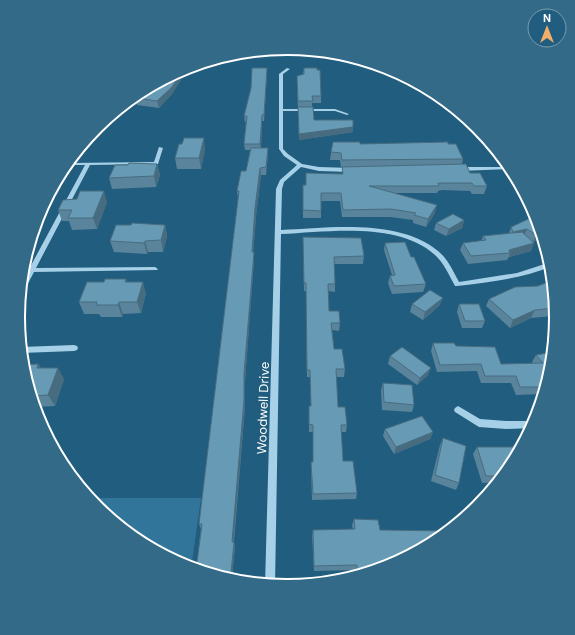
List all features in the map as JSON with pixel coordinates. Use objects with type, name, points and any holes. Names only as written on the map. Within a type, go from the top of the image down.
[{"type":"street","points":[[288,69],[281,74],[281,149],[286,155],[300,165],[319,169],[355,170]]},
{"type":"street","points":[[281,110],[335,110],[347,114]]},
{"type":"street","points":[[75,164],[156,163],[161,148]]},
{"type":"street","points":[[28,278],[88,164]]},
{"type":"street","name":"Woodwell Drive","points":[[270,579],[280,232],[279,189],[282,181],[300,165]]},
{"type":"street","points":[[456,169],[503,168]]},
{"type":"street","points":[[280,232],[391,231],[413,238],[438,254],[457,284],[516,277],[545,267]]},
{"type":"street","points":[[32,270],[155,269]]},
{"type":"street","points":[[27,350],[74,348]]},
{"type":"street","points":[[458,410],[479,424],[527,424]]},
{"type":"shaded area","points":[[97,498],[201,498],[192,562],[171,553],[142,536],[114,515]]},
{"type":"building","points":[[252,68],[267,68],[264,115],[262,115],[260,144],[244,144],[247,116],[244,116],[251,88]]},
{"type":"building","points":[[304,68],[317,68],[317,70],[320,70],[321,96],[312,96],[313,101],[298,101],[297,76],[304,74]]},
{"type":"building","points":[[177,80],[172,87],[157,101],[142,99]]},
{"type":"building","points":[[298,107],[313,107],[314,120],[353,120],[353,127],[299,134]]},
{"type":"building","points":[[184,138],[204,138],[199,158],[175,158],[179,144],[182,144]]},
{"type":"building","points":[[333,142],[360,142],[360,144],[448,142],[448,144],[456,144],[463,159],[342,160],[341,153],[331,152]]},
{"type":"building","points":[[251,148],[268,148],[266,167],[260,168],[255,208],[252,252],[254,252],[244,374],[244,400],[232,542],[234,542],[231,573],[228,573],[197,564],[202,524],[199,524],[239,191],[237,191],[241,171],[246,171]]},
{"type":"building","points":[[129,163],[157,164],[154,176],[109,178],[115,165],[128,165]]},
{"type":"building","points":[[466,164],[470,173],[480,173],[487,186],[474,186],[472,183],[438,183],[439,186],[369,186],[437,205],[428,219],[414,215],[416,213],[391,209],[343,210],[341,193],[321,193],[321,211],[303,210],[303,185],[306,185],[306,173],[343,174],[342,167]]},
{"type":"building","points":[[80,191],[104,191],[93,218],[68,218],[72,210],[58,210],[63,200],[77,199]]},
{"type":"building","points":[[453,214],[464,220],[449,229],[436,223]]},
{"type":"building","points":[[530,218],[537,235],[527,229],[513,232],[511,227]]},
{"type":"building","points":[[132,223],[165,225],[161,240],[145,241],[144,243],[110,241],[116,225],[131,225]]},
{"type":"building","points":[[522,232],[534,243],[509,250],[510,253],[471,256],[463,243],[486,240],[483,236]]},
{"type":"building","points":[[303,237],[361,238],[364,256],[334,257],[335,284],[328,284],[329,311],[339,311],[340,323],[331,323],[334,349],[342,349],[345,369],[336,369],[338,407],[345,407],[347,425],[341,425],[343,461],[353,461],[357,493],[313,494],[311,462],[313,462],[313,425],[309,424],[309,406],[311,406],[310,370],[307,370],[306,283],[304,283]]},
{"type":"building","points":[[405,242],[411,257],[414,257],[426,284],[394,286],[390,276],[395,275],[385,243]]},
{"type":"building","points":[[105,279],[126,279],[125,282],[143,282],[137,302],[119,302],[118,305],[96,305],[97,302],[79,302],[87,282],[104,282]]},
{"type":"building","points":[[548,282],[549,309],[535,310],[513,320],[489,299],[515,287],[538,286]]},
{"type":"building","points":[[430,290],[443,298],[425,312],[412,304]]},
{"type":"building","points":[[459,304],[479,304],[485,321],[465,321]]},
{"type":"building","points":[[433,343],[454,343],[456,346],[495,347],[501,364],[543,363],[536,355],[548,353],[540,387],[520,387],[516,376],[485,376],[481,364],[440,365]]},
{"type":"building","points":[[402,347],[431,368],[420,378],[390,356]]},
{"type":"building","points":[[38,364],[37,368],[58,368],[48,395],[37,396],[29,365]]},
{"type":"building","points":[[383,383],[412,385],[414,405],[384,402]]},
{"type":"building","points":[[422,416],[433,432],[396,447],[385,429]]},
{"type":"building","points":[[443,438],[466,446],[459,483],[435,475]]},
{"type":"building","points":[[514,445],[517,445],[497,476],[486,476],[477,447],[514,447]]},
{"type":"building","points":[[354,519],[378,520],[380,530],[440,531],[404,553],[362,569],[357,569],[357,565],[314,566],[313,530],[355,529]]}]
